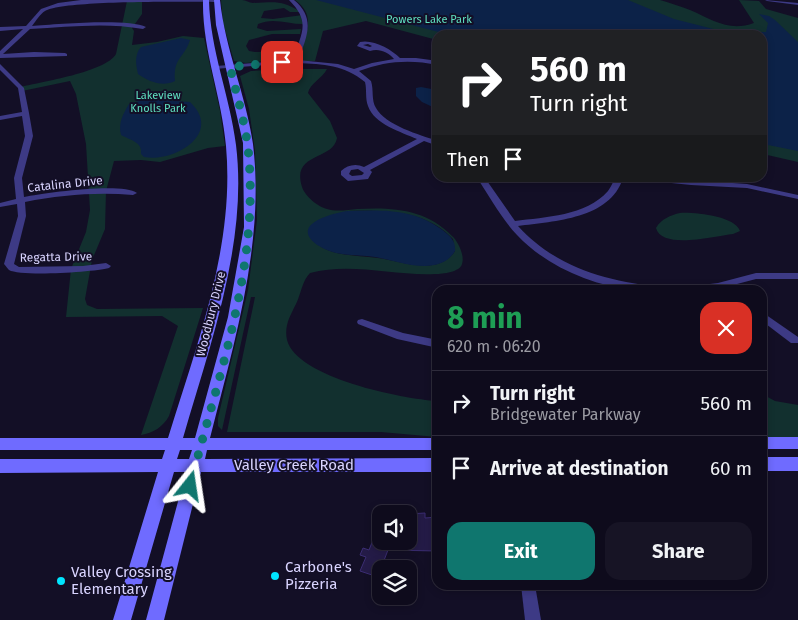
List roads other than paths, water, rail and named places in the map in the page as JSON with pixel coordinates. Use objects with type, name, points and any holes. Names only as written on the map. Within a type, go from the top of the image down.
[{"type":"main road","name":"Woodbury Drive","points":[[122,620],[175,443],[216,299],[225,259],[233,179],[231,146],[206,20],[206,0]]},
{"type":"main road","name":"Woodbury Drive","points":[[155,620],[234,318],[249,226],[250,186],[244,121],[219,25],[217,0]]},
{"type":"main road","points":[[767,444],[798,443]]},
{"type":"main road","name":"Valley Creek Road","points":[[0,444],[432,444]]},
{"type":"main road","points":[[767,464],[798,464]]},
{"type":"main road","name":"Valley Creek Road","points":[[0,466],[432,465]]},
{"type":"street","points":[[0,56],[43,10],[67,2],[217,0]]},
{"type":"street","points":[[292,0],[302,9],[306,19],[294,65]]},
{"type":"street","points":[[767,0],[798,4]]},
{"type":"street","points":[[0,29],[127,25],[143,28]]},
{"type":"street","points":[[376,47],[391,52],[398,60]]},
{"type":"street","points":[[0,56],[34,54],[65,56]]},
{"type":"street","points":[[217,71],[294,65],[352,70],[372,64],[398,60],[432,62]]},
{"type":"street","name":"Regatta Drive","points":[[0,66],[21,88],[26,113],[28,142],[18,178],[22,216],[9,264],[12,268],[20,270],[83,269],[106,266]]},
{"type":"street","points":[[352,70],[369,82],[370,105],[376,114],[389,123],[432,141]]},
{"type":"street","points":[[0,118],[26,113]]},
{"type":"street","points":[[365,169],[424,138]]},
{"type":"street","points":[[484,182],[513,224],[532,244],[555,260],[613,285]]},
{"type":"street","points":[[513,224],[565,216],[591,208],[610,195],[617,182]]},
{"type":"street","points":[[681,182],[747,186],[798,197]]},
{"type":"street","name":"Catalina Drive","points":[[0,205],[21,200],[94,191],[133,193]]},
{"type":"street","points":[[731,285],[756,276],[778,274],[798,276]]},
{"type":"street","points":[[767,319],[795,340]]},
{"type":"street","points":[[362,322],[401,336],[432,343]]},
{"type":"street","points":[[529,590],[533,620]]},
{"type":"water","name":"Powers Lake Park","points":[[316,0],[628,0],[674,19],[717,30],[432,30]]},
{"type":"water","name":"Powers Lake Park","points":[[759,14],[769,16],[775,20],[798,42],[798,151],[767,145],[768,23]]},
{"type":"water","points":[[181,38],[190,40],[177,62],[175,81],[166,84],[156,83],[138,74],[136,57],[141,47]]},
{"type":"water","points":[[416,88],[432,89],[432,107],[422,102],[416,96]]},
{"type":"water","points":[[146,99],[190,102],[199,114],[201,125],[198,135],[191,144],[180,151],[168,155],[156,158],[144,157],[138,144],[121,135],[120,126],[129,104]]},
{"type":"water","points":[[348,211],[385,211],[419,217],[430,222],[449,236],[453,241],[455,251],[448,259],[439,264],[418,266],[375,257],[332,252],[310,239],[308,232],[310,226],[316,221],[332,214]]},
{"type":"place","name":"Carbone's Pizzeria","points":[[275,576]]},
{"type":"place","name":"Valley Crossing Elementary","points":[[61,581]]},
{"type":"park label","name":"Lakeview Knolls Park","points":[[158,101]]}]
